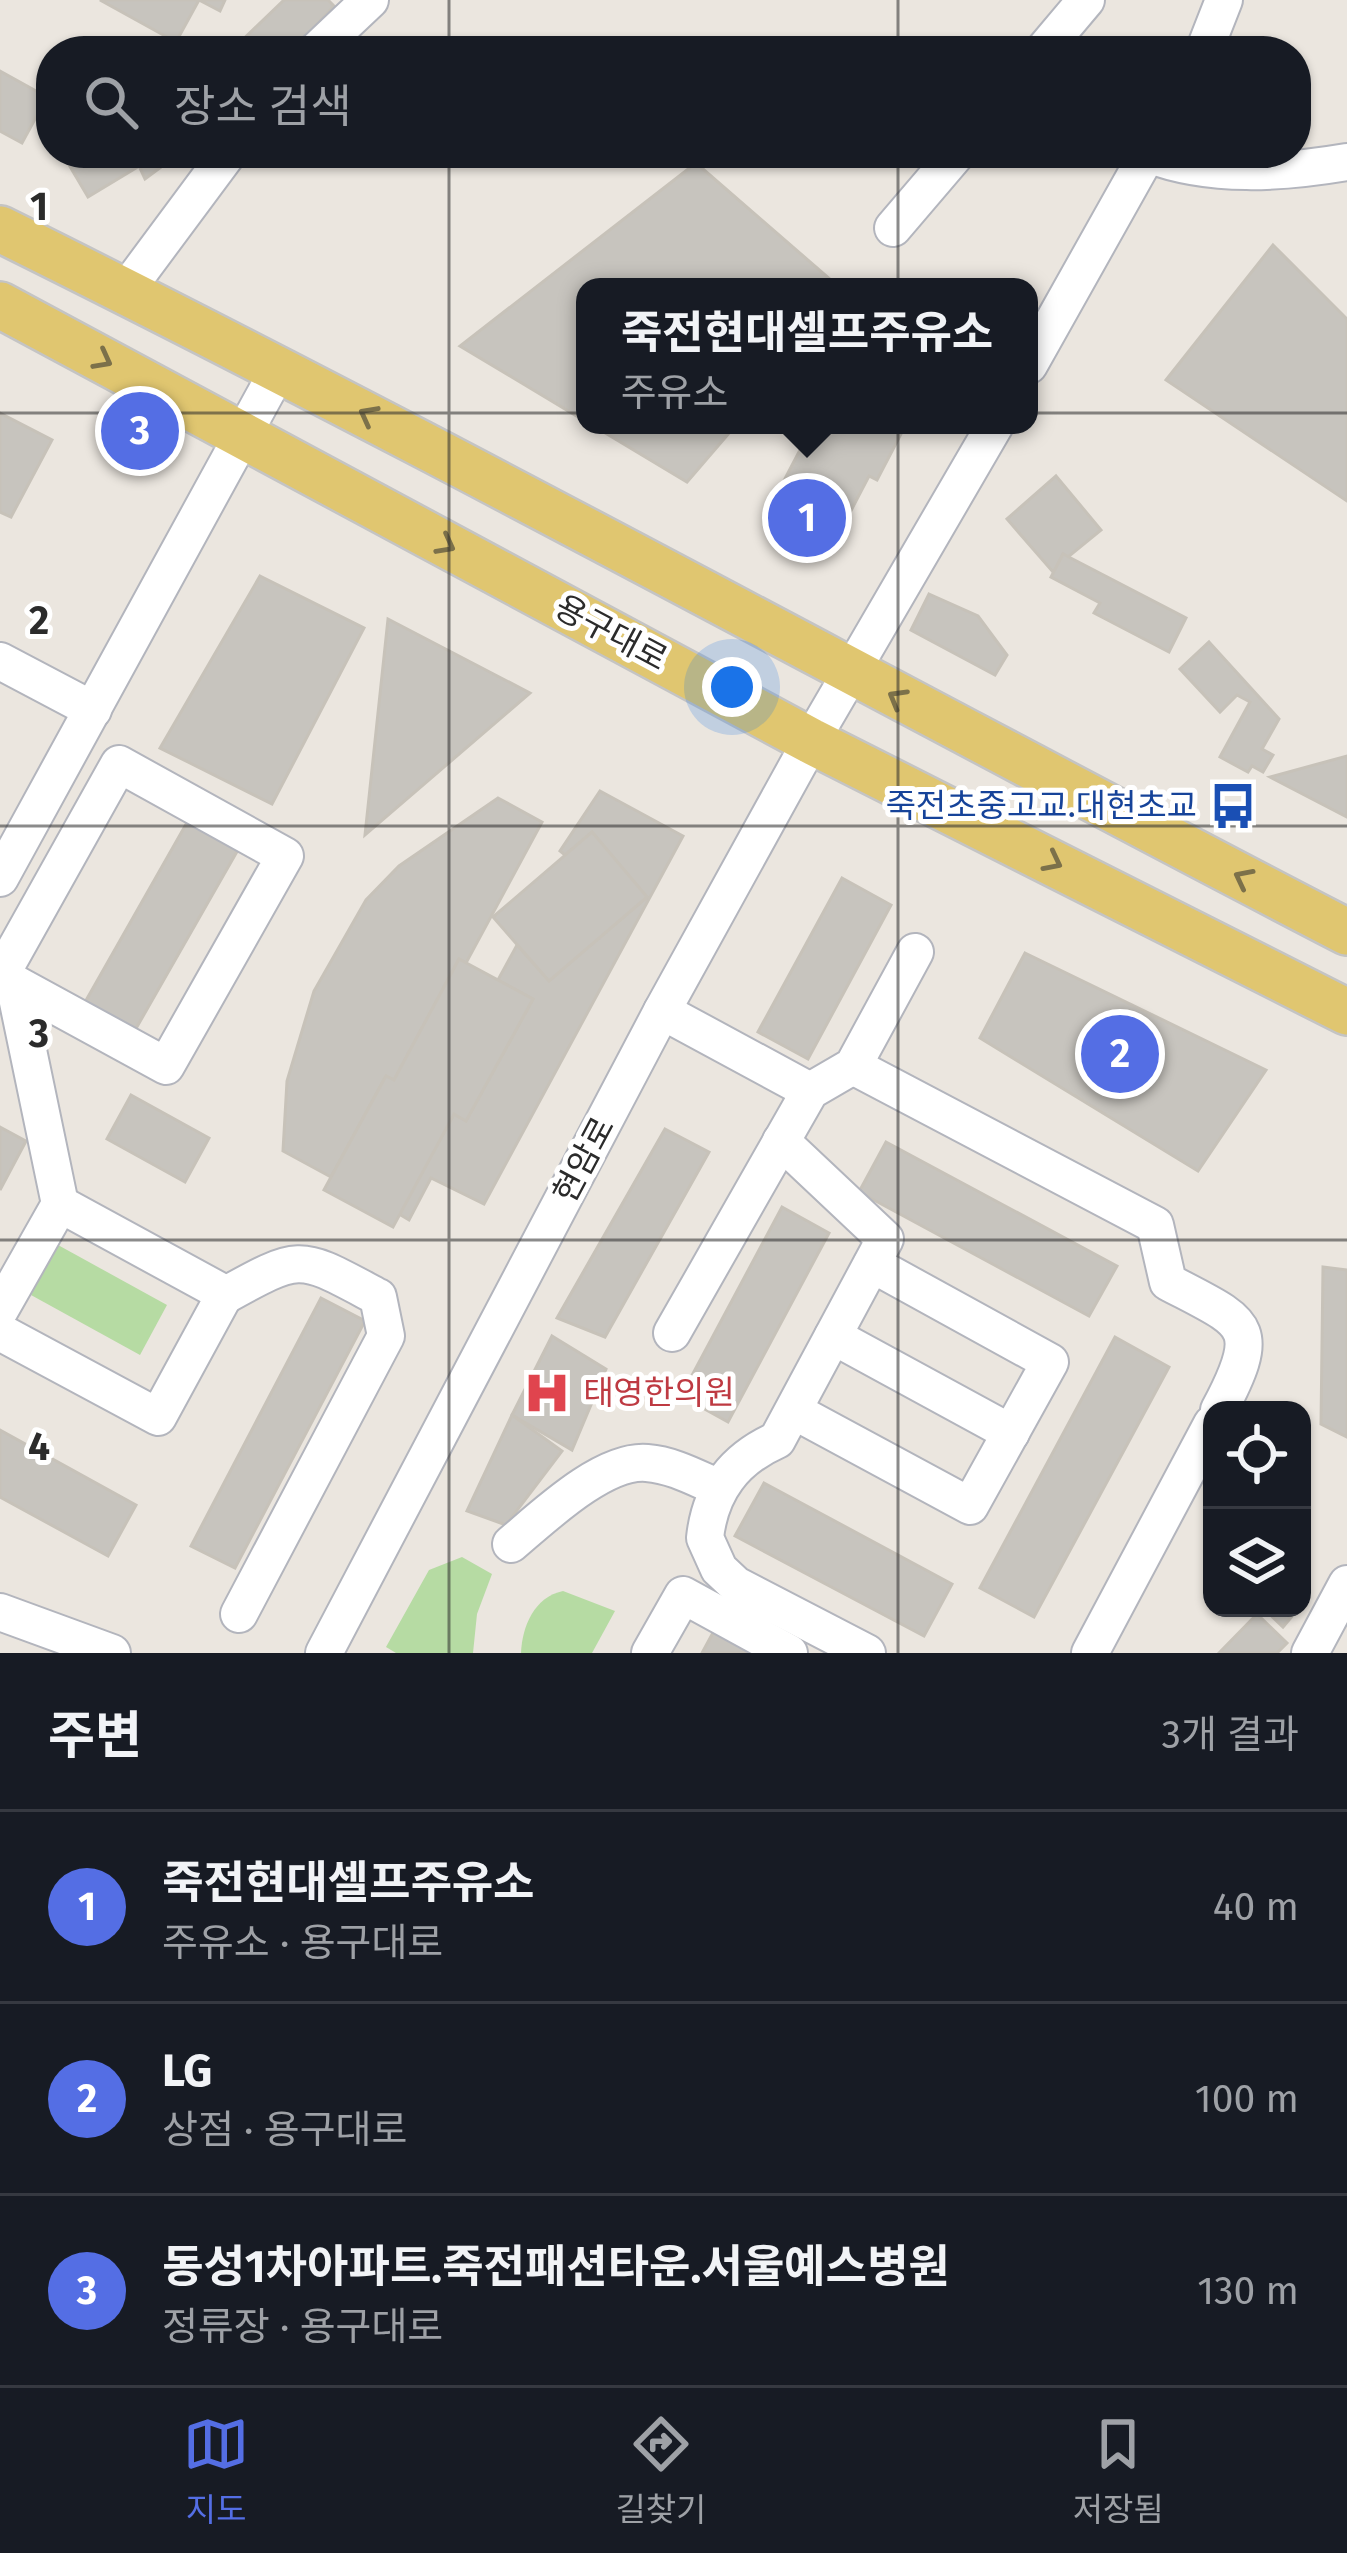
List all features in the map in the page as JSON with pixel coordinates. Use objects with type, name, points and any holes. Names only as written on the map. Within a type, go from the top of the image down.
[{"type":"main road","points":[[0,226],[280,367],[1347,932]]},
{"type":"main road","name":"용구대로","points":[[3,307],[811,741],[1347,1012]]},
{"type":"street","points":[[332,36],[370,0]]},
{"type":"street","points":[[1056,36],[1086,0]]},
{"type":"street","points":[[1210,36],[1224,0]]},
{"type":"street","points":[[1311,165],[1347,162]]},
{"type":"street","points":[[128,289],[217,168]]},
{"type":"street","points":[[893,228],[944,168]]},
{"type":"street","points":[[1038,349],[1140,168]]},
{"type":"street","points":[[1228,168],[1278,168]]},
{"type":"street","points":[[0,878],[280,367]]},
{"type":"street","name":"현암로","points":[[324,1653],[662,1011],[811,741],[990,434]]},
{"type":"street","points":[[0,662],[94,710]]},
{"type":"street","points":[[0,1310],[60,1204],[5,976],[119,764],[285,856],[166,1066],[5,976]]},
{"type":"street","points":[[672,1333],[810,1091],[853,1066],[915,952]]},
{"type":"street","points":[[662,1011],[810,1091]]},
{"type":"street","points":[[853,1066],[1155,1225],[1168,1282],[1227,1313],[1243,1334],[1243,1365],[1224,1401]]},
{"type":"street","points":[[782,1141],[885,1239],[777,1440],[754,1450],[719,1488],[705,1538],[718,1569],[736,1585],[867,1653]]},
{"type":"street","points":[[60,1204],[224,1296]]},
{"type":"street","points":[[0,1332],[158,1417],[224,1296],[285,1262],[309,1262],[378,1297],[386,1336],[238,1614]]},
{"type":"street","points":[[794,1411],[970,1506],[1050,1362],[872,1264]]},
{"type":"street","points":[[833,1336],[1011,1433]]},
{"type":"street","points":[[1090,1653],[1203,1441]]},
{"type":"street","points":[[511,1544],[566,1498],[613,1471],[642,1462],[719,1488]]},
{"type":"street","points":[[1310,1653],[1347,1584]]},
{"type":"street","points":[[650,1653],[682,1595],[789,1653]]},
{"type":"street","points":[[0,1612],[112,1653]]},
{"type":"green space","points":[[58,1245],[167,1305],[140,1355],[31,1295]]},
{"type":"green space","points":[[462,1557],[492,1574],[477,1614],[473,1653],[396,1653],[386,1647],[429,1570]]},
{"type":"green space","points":[[563,1591],[615,1611],[592,1653],[521,1653],[524,1633],[537,1606]]},
{"type":"building","points":[[100,0],[199,0],[179,36],[165,36]]},
{"type":"building","points":[[199,0],[225,0],[220,11]]},
{"type":"building","points":[[284,0],[328,0],[334,6],[306,36],[247,36]]},
{"type":"building","points":[[0,71],[36,91],[36,117],[22,143],[0,131]]},
{"type":"building","points":[[71,168],[136,168],[88,197]]},
{"type":"building","points":[[140,168],[160,168],[145,179]]},
{"type":"building","points":[[690,168],[702,168],[829,278],[576,278],[576,416],[460,346]]},
{"type":"building","points":[[1273,245],[1347,319],[1347,501],[1166,380]]},
{"type":"building","points":[[0,413],[52,440],[11,517],[0,512]]},
{"type":"building","points":[[607,434],[728,434],[687,482]]},
{"type":"building","points":[[808,434],[901,434],[877,480],[869,476],[830,551],[765,517]]},
{"type":"building","points":[[1056,476],[1101,530],[1068,557],[1063,554],[1054,573],[1007,519]]},
{"type":"building","points":[[1063,554],[1186,618],[1169,652],[1094,613],[1100,603],[1051,577]]},
{"type":"building","points":[[260,576],[364,628],[272,804],[160,748]]},
{"type":"building","points":[[929,594],[978,616],[1007,655],[995,675],[911,630]]},
{"type":"building","points":[[388,619],[530,693],[365,835]]},
{"type":"building","points":[[1209,642],[1279,719],[1262,749],[1273,755],[1263,772],[1252,766],[1248,772],[1220,757],[1250,702],[1237,695],[1220,712],[1180,669]]},
{"type":"building","points":[[1347,756],[1347,817],[1270,777]]},
{"type":"building","points":[[600,791],[683,836],[484,1204],[431,1178],[409,1220],[399,1214],[454,1114],[466,1121],[533,999],[498,980],[517,945],[549,981],[647,897],[592,832],[565,855],[560,851]]},
{"type":"building","points":[[498,798],[542,822],[466,963],[459,959],[394,1080],[386,1076],[331,1177],[283,1151],[287,1081],[314,991],[366,900],[399,866]]},
{"type":"building","points":[[189,819],[239,848],[134,1032],[84,1004]]},
{"type":"building","points":[[592,832],[647,897],[549,981],[493,917]]},
{"type":"building","points":[[842,878],[891,905],[808,1059],[758,1032]]},
{"type":"building","points":[[1025,953],[1266,1070],[1198,1171],[980,1038]]},
{"type":"building","points":[[459,959],[533,999],[466,1121],[454,1114],[393,1227],[324,1190],[386,1076],[394,1080]]},
{"type":"building","points":[[131,1095],[209,1138],[185,1182],[107,1139]]},
{"type":"building","points":[[0,1127],[26,1141],[0,1190]]},
{"type":"building","points":[[665,1129],[709,1152],[605,1337],[557,1318]]},
{"type":"building","points":[[886,1142],[1117,1266],[1089,1316],[859,1192]]},
{"type":"building","points":[[782,1207],[829,1233],[728,1422],[681,1396]]},
{"type":"building","points":[[1323,1267],[1347,1270],[1347,1437],[1321,1424]]},
{"type":"building","points":[[321,1298],[365,1321],[235,1568],[191,1546]]},
{"type":"building","points":[[552,1336],[606,1369],[572,1450],[512,1415]]},
{"type":"building","points":[[1115,1337],[1169,1367],[1034,1617],[980,1588]]},
{"type":"building","points":[[512,1415],[562,1451],[506,1525],[467,1511]]},
{"type":"building","points":[[0,1430],[136,1505],[108,1556],[0,1497]]},
{"type":"building","points":[[764,1483],[952,1584],[924,1636],[735,1536]]},
{"type":"building","points":[[1254,1617],[1260,1617],[1287,1643],[1277,1653],[1219,1653]]},
{"type":"building","points":[[1272,1617],[1291,1617],[1283,1627]]},
{"type":"building","points":[[715,1629],[760,1653],[702,1653]]},
{"type":"place","name":"동성1차아파트.죽전패션타운.서울예스병원","points":[[140,431]]},
{"type":"place","name":"죽전현대셀프주유소","points":[[807,518]]},
{"type":"place","name":"죽전초중고교.대현초교","points":[[1233,806]]},
{"type":"place","name":"LG","points":[[1120,1054]]},
{"type":"place","name":"태영한의원","points":[[547,1393]]}]
